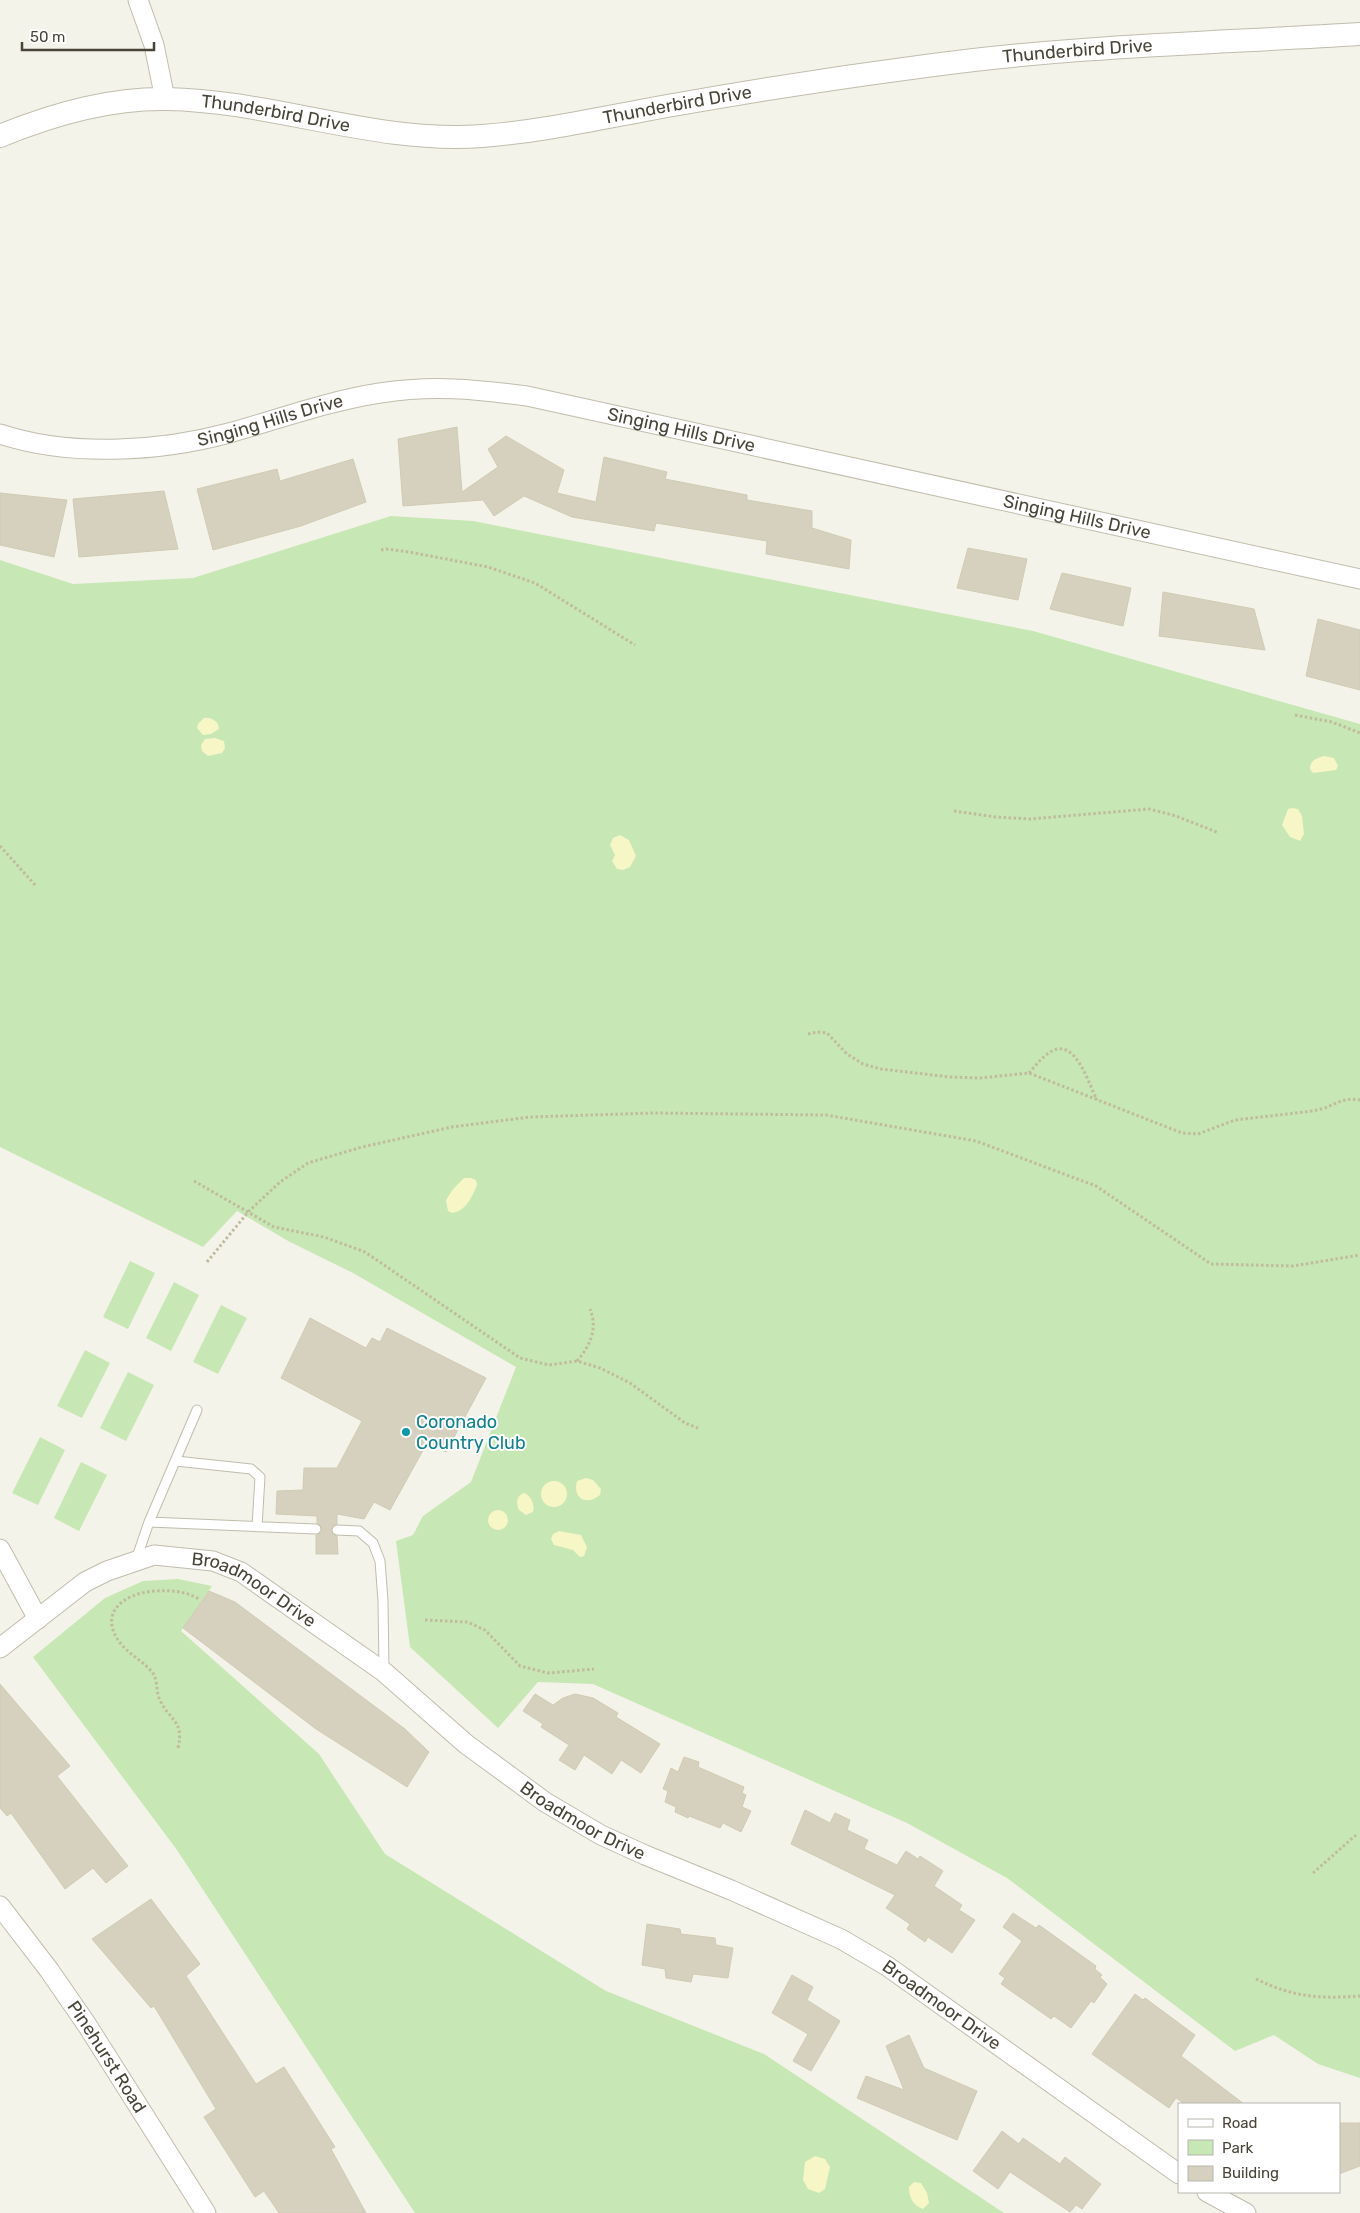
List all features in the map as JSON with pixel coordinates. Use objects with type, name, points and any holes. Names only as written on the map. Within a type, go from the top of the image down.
[{"type":"street","points":[[138,0],[154,45],[165,99]]},
{"type":"street","name":"Thunderbird Drive","points":[[0,136],[32,122],[71,111],[111,103],[165,99],[259,109],[349,126],[409,134],[452,137],[482,136],[546,128],[731,95],[928,66],[1028,54],[1360,34]]},
{"type":"street","name":"Singing Hills Drive","points":[[0,434],[38,443],[91,449],[131,449],[171,445],[226,434],[352,398],[380,393],[446,387],[486,390],[527,396],[788,452],[1360,579]]},
{"type":"street","points":[[0,1549],[38,1618]]},
{"type":"street","name":"Broadmoor Drive","points":[[0,1648],[85,1582],[136,1560],[154,1555],[213,1560],[241,1572],[384,1672],[466,1744],[545,1802],[601,1835],[840,1939],[887,1966],[1178,2173]]},
{"type":"street","name":"Pinehurst Road","points":[[0,1906],[87,2025],[206,2213]]},
{"type":"street","points":[[1209,2193],[1246,2213]]},
{"type":"lane","points":[[136,1560],[149,1522],[198,1410]]},
{"type":"lane","points":[[176,1461],[251,1469],[260,1477],[257,1528]]},
{"type":"lane","points":[[149,1522],[316,1529]]},
{"type":"lane","points":[[337,1530],[359,1531],[373,1543],[380,1561],[383,1601],[384,1672]]},
{"type":"path","points":[[381,550],[409,552],[488,567],[535,583],[635,645]]},
{"type":"path","points":[[1295,715],[1332,722],[1360,733]]},
{"type":"path","points":[[954,811],[996,817],[1030,819],[1148,809],[1176,816],[1219,832]]},
{"type":"path","points":[[0,846],[36,886]]},
{"type":"path","points":[[808,1034],[817,1032],[827,1033],[847,1054],[863,1064],[880,1069],[950,1077],[982,1078],[1029,1073],[1182,1133],[1198,1134],[1235,1120],[1312,1111],[1341,1101],[1360,1100]]},
{"type":"path","points":[[1029,1073],[1054,1050],[1065,1049],[1073,1053],[1080,1063],[1098,1101]]},
{"type":"path","points":[[206,1262],[249,1211],[280,1182],[308,1163],[362,1147],[452,1127],[530,1118],[653,1113],[826,1115],[976,1141],[1096,1186],[1211,1264],[1293,1266],[1360,1255]]},
{"type":"path","points":[[194,1181],[274,1227],[324,1237],[365,1252],[520,1358],[549,1365],[577,1361],[600,1368],[630,1383],[685,1423],[700,1429]]},
{"type":"path","points":[[577,1361],[589,1347],[593,1334],[593,1317],[590,1309]]},
{"type":"path","points":[[178,1748],[181,1735],[176,1722],[158,1697],[154,1673],[121,1644],[111,1627],[112,1615],[117,1604],[134,1595],[151,1591],[172,1590],[198,1599]]},
{"type":"path","points":[[425,1620],[467,1622],[485,1630],[520,1666],[548,1673],[594,1669]]},
{"type":"path","points":[[1313,1873],[1356,1835]]},
{"type":"path","points":[[1256,1979],[1294,1995],[1314,1998],[1360,1996]]},
{"type":"green space","points":[[391,516],[473,521],[1033,631],[1360,724],[1360,2078],[1318,2064],[1274,2035],[1235,2051],[1007,1878],[907,1823],[593,1684],[538,1682],[498,1728],[410,1647],[396,1541],[413,1535],[423,1516],[471,1482],[516,1367],[353,1273],[290,1242],[237,1211],[203,1247],[0,1147],[0,560],[73,584],[193,578]]},
{"type":"green space","points":[[130,1261],[155,1273],[128,1329],[103,1317]]},
{"type":"green space","points":[[174,1282],[199,1295],[171,1351],[146,1338]]},
{"type":"green space","points":[[221,1305],[247,1318],[218,1374],[193,1362]]},
{"type":"green space","points":[[85,1350],[110,1363],[82,1418],[57,1406]]},
{"type":"green space","points":[[128,1372],[154,1385],[126,1441],[100,1428]]},
{"type":"green space","points":[[40,1437],[65,1450],[38,1505],[12,1493]]},
{"type":"green space","points":[[81,1462],[107,1475],[79,1531],[54,1518]]},
{"type":"green space","points":[[178,1579],[212,1586],[181,1631],[319,1754],[385,1854],[606,1991],[764,2054],[1004,2213],[415,2213],[177,1850],[33,1657],[105,1598],[143,1581]]},
{"type":"sand","points":[[204,718],[214,720],[218,724],[219,729],[211,734],[203,735],[197,728]]},
{"type":"sand","points":[[215,738],[224,741],[225,748],[222,753],[208,756],[202,751],[201,745],[205,739]]},
{"type":"sand","points":[[1324,756],[1334,758],[1338,766],[1336,770],[1313,773],[1310,769],[1311,763]]},
{"type":"sand","points":[[1288,809],[1298,809],[1302,816],[1304,834],[1300,841],[1290,837],[1282,825]]},
{"type":"sand","points":[[620,835],[629,840],[636,856],[630,867],[623,870],[617,869],[612,861],[615,855],[610,845],[613,838]]},
{"type":"sand","points":[[464,1178],[476,1180],[477,1185],[471,1199],[465,1206],[452,1213],[448,1211],[446,1200],[453,1189]]},
{"type":"sand","points":[[586,1478],[593,1480],[601,1489],[600,1495],[590,1500],[582,1499],[576,1487],[577,1481]]},
{"type":"sand","points":[[554,1481],[563,1485],[567,1494],[563,1503],[554,1507],[545,1503],[541,1494],[545,1485]]},
{"type":"sand","points":[[524,1493],[530,1498],[533,1506],[533,1512],[526,1515],[519,1510],[517,1502],[519,1496]]},
{"type":"sand","points":[[498,1510],[505,1513],[508,1520],[505,1527],[498,1530],[491,1527],[488,1520],[491,1513]]},
{"type":"sand","points":[[559,1531],[581,1535],[587,1547],[584,1556],[580,1557],[573,1550],[554,1545],[551,1539],[553,1534]]},
{"type":"sand","points":[[815,2156],[825,2159],[830,2167],[825,2189],[819,2193],[808,2189],[803,2180],[805,2162]]},
{"type":"sand","points":[[914,2182],[921,2183],[927,2193],[929,2203],[923,2209],[917,2206],[911,2198],[909,2187]]},
{"type":"building","points":[[457,427],[462,492],[498,467],[488,449],[506,436],[564,470],[557,493],[596,502],[604,457],[667,472],[665,479],[747,495],[747,500],[812,511],[812,528],[851,540],[849,569],[766,554],[767,541],[656,523],[654,531],[572,517],[524,496],[494,516],[483,500],[403,506],[398,439]]},
{"type":"building","points":[[353,459],[366,502],[301,526],[213,550],[197,489],[277,469],[280,481]]},
{"type":"building","points":[[164,491],[178,549],[79,557],[73,499]]},
{"type":"building","points":[[0,493],[67,500],[54,557],[0,545]]},
{"type":"building","points":[[968,548],[1027,559],[1018,600],[957,588]]},
{"type":"building","points":[[1062,573],[1131,588],[1123,626],[1050,609]]},
{"type":"building","points":[[1163,592],[1254,609],[1265,650],[1159,636]]},
{"type":"building","points":[[1318,619],[1360,630],[1360,690],[1306,676]]},
{"type":"building","name":"Coronado Country Club","points":[[310,1318],[366,1348],[372,1338],[380,1342],[387,1328],[486,1378],[446,1452],[427,1443],[390,1510],[374,1502],[364,1519],[337,1514],[337,1524],[332,1526],[331,1530],[333,1535],[337,1536],[338,1554],[316,1554],[316,1535],[321,1533],[322,1529],[317,1523],[317,1516],[276,1514],[277,1491],[303,1490],[304,1468],[337,1468],[362,1421],[281,1378]]},
{"type":"building","points":[[209,1591],[235,1602],[405,1729],[429,1752],[407,1787],[316,1729],[183,1628]]},
{"type":"building","points":[[0,1684],[70,1766],[57,1776],[128,1866],[106,1883],[93,1868],[65,1889],[11,1813],[7,1816],[0,1808]]},
{"type":"building","points":[[535,1694],[553,1705],[563,1698],[575,1694],[593,1698],[618,1713],[616,1717],[660,1744],[641,1773],[621,1760],[612,1774],[584,1755],[575,1770],[559,1760],[569,1745],[541,1727],[543,1724],[523,1711]]},
{"type":"building","points":[[684,1757],[699,1762],[698,1767],[744,1787],[742,1793],[746,1795],[742,1807],[751,1811],[741,1832],[723,1823],[720,1828],[689,1816],[688,1818],[675,1812],[676,1807],[665,1802],[668,1791],[663,1789],[671,1768],[678,1772]]},
{"type":"building","points":[[805,1810],[830,1823],[835,1813],[850,1820],[847,1830],[868,1840],[864,1849],[897,1865],[906,1851],[918,1859],[920,1856],[943,1871],[934,1886],[962,1905],[959,1910],[975,1920],[952,1953],[928,1937],[925,1942],[907,1929],[910,1924],[886,1908],[895,1895],[791,1844]]},
{"type":"building","points":[[151,1899],[200,1964],[186,1976],[256,2084],[284,2067],[335,2147],[331,2149],[366,2213],[279,2213],[264,2191],[255,2197],[204,2117],[216,2109],[154,2006],[151,2008],[92,1939]]},
{"type":"building","points":[[1013,1913],[1036,1928],[1039,1925],[1096,1966],[1095,1969],[1102,1975],[1100,1977],[1107,1984],[1094,2003],[1091,2001],[1071,2028],[1054,2016],[1051,2019],[1001,1984],[1005,1978],[999,1974],[1022,1941],[1003,1927]]},
{"type":"building","points":[[647,1924],[680,1929],[681,1934],[715,1938],[716,1945],[733,1948],[728,1978],[693,1974],[691,1982],[666,1978],[665,1969],[642,1965]]},
{"type":"building","points":[[792,1975],[813,1987],[807,2000],[840,2021],[811,2071],[793,2061],[808,2034],[772,2013]]},
{"type":"building","points":[[1135,1994],[1143,2000],[1145,1998],[1195,2035],[1181,2056],[1243,2103],[1184,2103],[1176,2098],[1169,2108],[1092,2054]]},
{"type":"building","points":[[909,2035],[924,2068],[977,2091],[957,2140],[857,2098],[866,2076],[904,2090],[886,2046]]},
{"type":"building","points":[[1340,2123],[1360,2123],[1360,2166],[1340,2174]]},
{"type":"building","points":[[1002,2131],[1019,2144],[1023,2138],[1060,2164],[1065,2157],[1101,2184],[1082,2209],[1076,2205],[1070,2212],[1010,2172],[998,2189],[973,2171]]},
{"type":"place","name":"Coronado Country Club","points":[[406,1432]]}]
